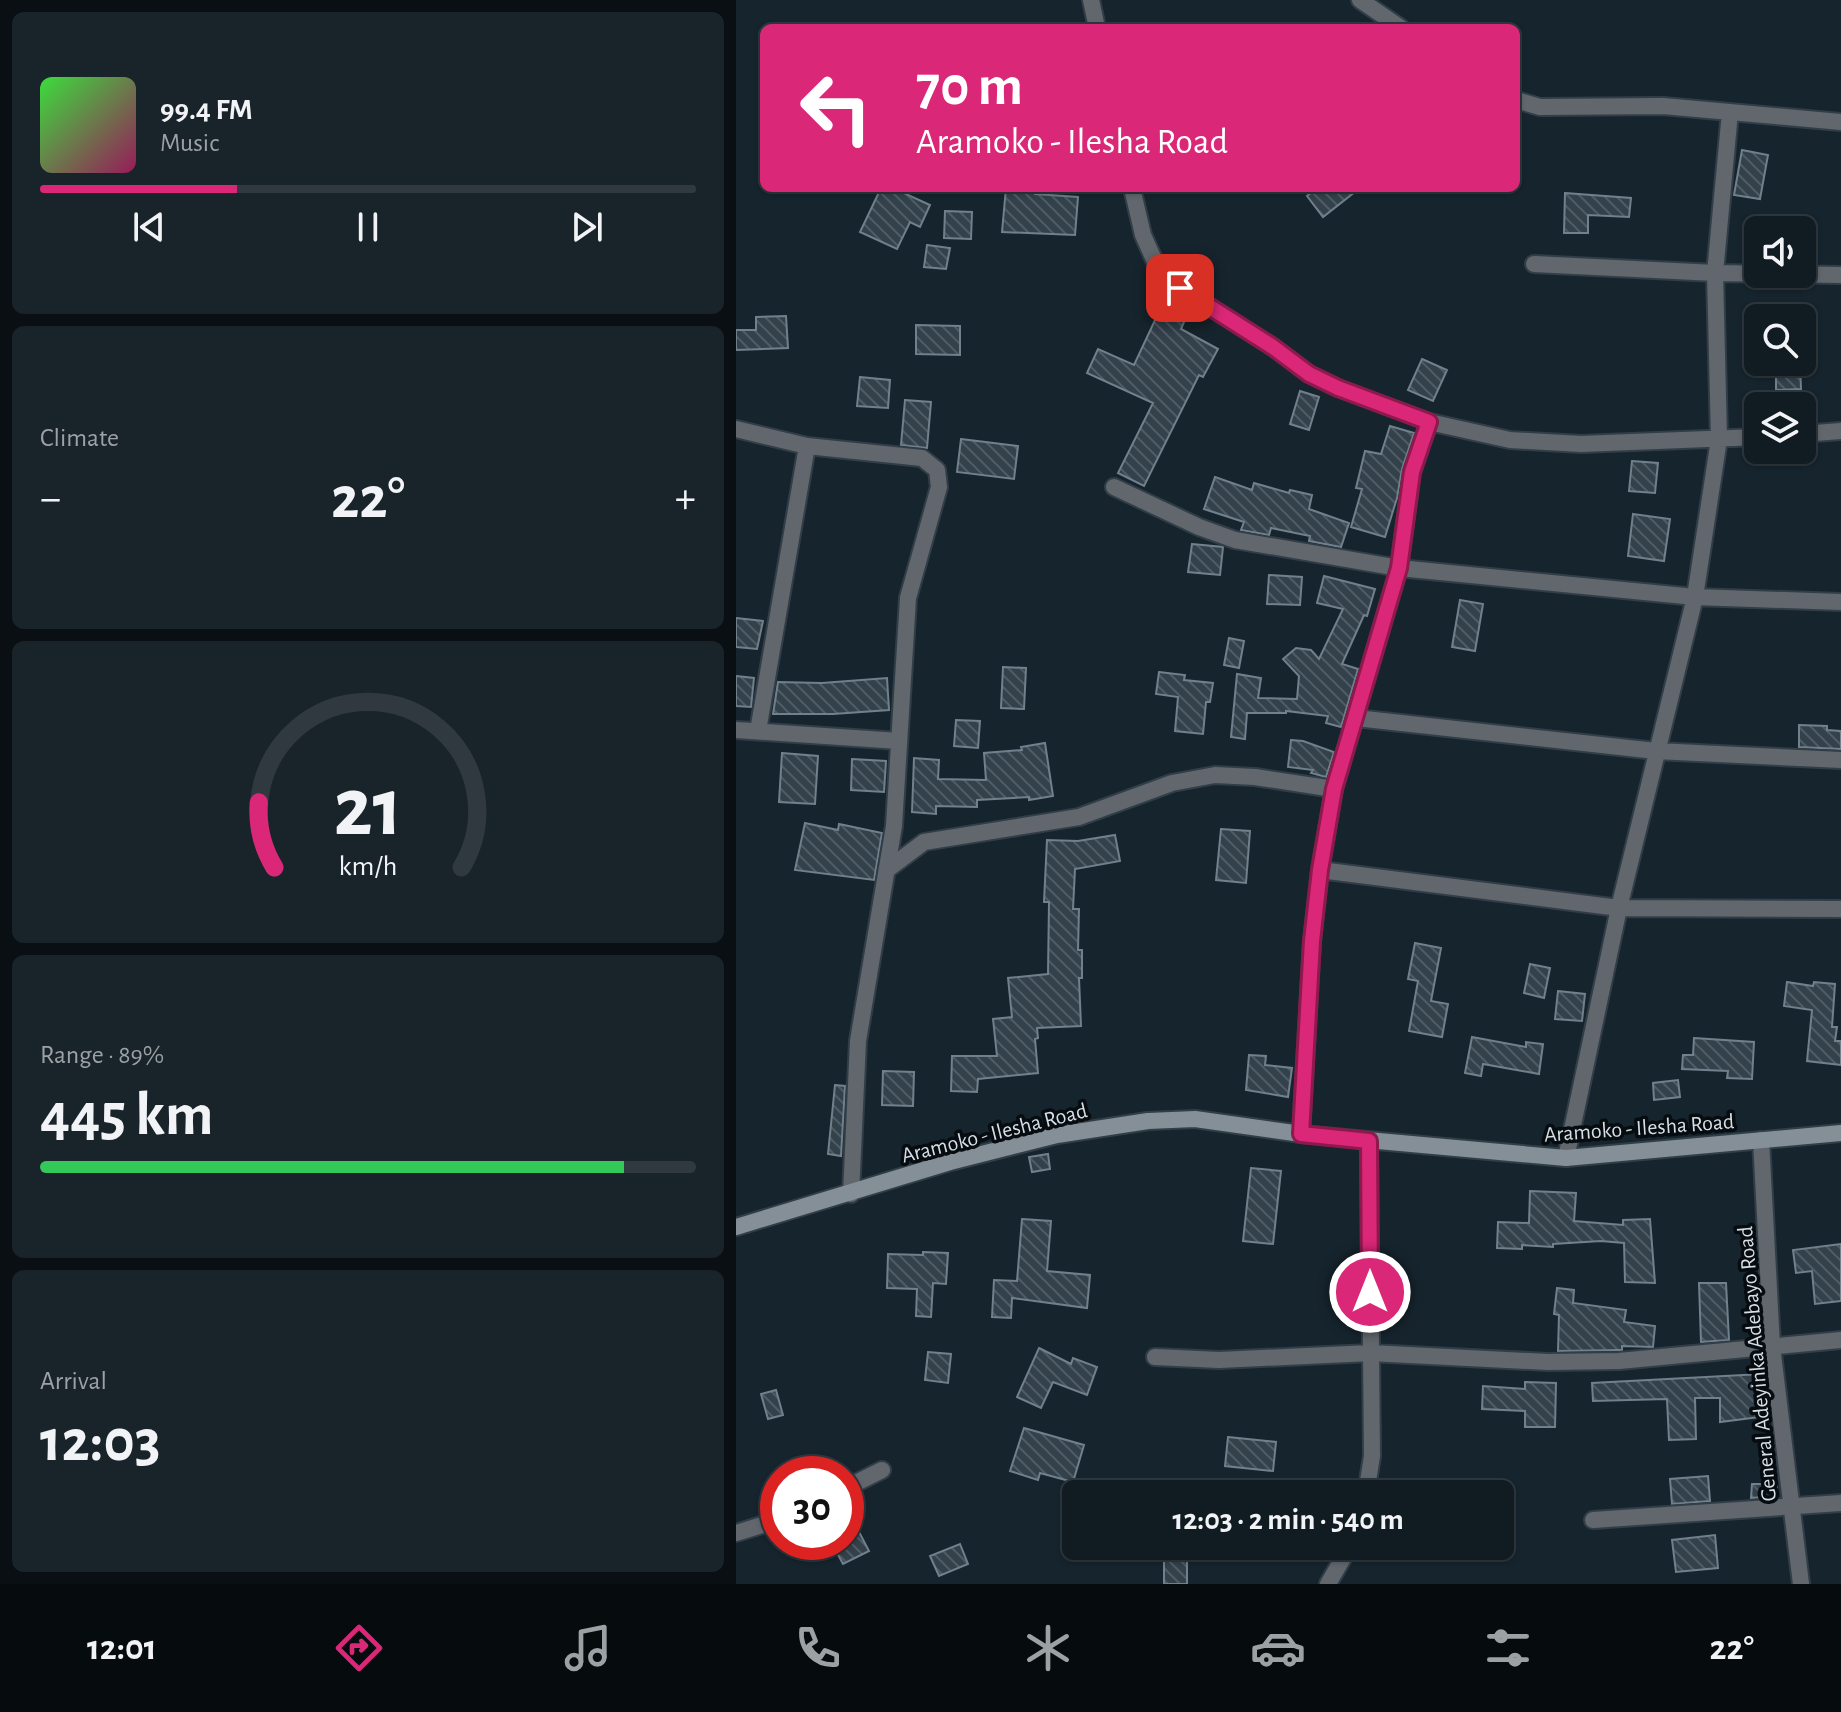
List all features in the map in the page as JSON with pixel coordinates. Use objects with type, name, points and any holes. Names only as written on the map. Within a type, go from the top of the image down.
[{"type":"main road","name":"Aramoko - Ilesha Road","points":[[736,1227],[950,1162],[1057,1135],[1135,1122],[1195,1119],[1301,1134],[1566,1158],[1841,1133]]},
{"type":"street","points":[[1091,0],[1096,24]]},
{"type":"street","points":[[1360,0],[1395,24]]},
{"type":"street","points":[[1520,101],[1540,107],[1663,106],[1841,122]]},
{"type":"street","points":[[1566,1158],[1619,908],[1695,597],[1719,439],[1715,273],[1730,112]]},
{"type":"street","points":[[1133,192],[1143,235],[1156,264],[1180,288],[1273,347],[1309,374],[1338,388],[1429,422],[1510,440],[1566,443],[1744,438]]},
{"type":"street","points":[[1534,264],[1715,273],[1841,275]]},
{"type":"street","points":[[1301,1134],[1312,941],[1334,789],[1399,568],[1412,472],[1429,422]]},
{"type":"street","points":[[736,429],[807,446],[922,458],[937,470],[939,487],[908,598],[894,826],[858,1041],[851,1194]]},
{"type":"street","points":[[1816,433],[1841,431]]},
{"type":"street","points":[[758,731],[807,446]]},
{"type":"street","points":[[1114,487],[1199,527],[1235,540],[1399,568],[1695,597],[1841,602]]},
{"type":"street","points":[[1356,718],[1656,751],[1841,760]]},
{"type":"street","points":[[736,730],[899,741]]},
{"type":"street","points":[[888,869],[924,842],[1079,817],[1172,783],[1215,775],[1255,777],[1334,789]]},
{"type":"street","points":[[894,826],[924,842]]},
{"type":"street","points":[[1320,870],[1619,908],[1841,909]]},
{"type":"street","name":"General Adeyinka Adebayo Road","points":[[1761,1140],[1772,1346],[1801,1584]]},
{"type":"street","points":[[1368,1480],[1372,1456],[1369,1141]]},
{"type":"street","points":[[1155,1357],[1219,1360],[1370,1353],[1548,1362],[1619,1361],[1841,1340]]},
{"type":"street","points":[[864,1479],[882,1470]]},
{"type":"street","points":[[1593,1520],[1841,1503]]},
{"type":"street","points":[[736,1533],[760,1526]]},
{"type":"street","points":[[1328,1584],[1342,1560]]},
{"type":"building","points":[[1742,150],[1768,155],[1760,199],[1734,195]]},
{"type":"building","points":[[879,192],[902,192],[930,205],[920,227],[910,222],[897,249],[860,232]]},
{"type":"building","points":[[1006,192],[1078,197],[1075,235],[1002,232]]},
{"type":"building","points":[[1312,192],[1355,192],[1323,217],[1307,196]]},
{"type":"building","points":[[1565,193],[1631,198],[1629,217],[1588,215],[1588,233],[1564,233]]},
{"type":"building","points":[[945,211],[972,212],[971,239],[944,238]]},
{"type":"building","points":[[927,245],[950,248],[946,269],[924,267]]},
{"type":"building","points":[[1163,303],[1187,315],[1181,329],[1218,349],[1203,377],[1199,375],[1144,486],[1118,473],[1153,403],[1087,373],[1098,349],[1134,365]]},
{"type":"building","points":[[786,316],[788,348],[736,350],[736,330],[756,330],[756,317]]},
{"type":"building","points":[[916,325],[960,326],[960,355],[916,354]]},
{"type":"building","points":[[1422,359],[1447,370],[1433,401],[1408,390]]},
{"type":"building","points":[[1776,376],[1801,376],[1801,389],[1776,390]]},
{"type":"building","points":[[860,377],[890,380],[888,408],[857,406]]},
{"type":"building","points":[[1300,391],[1319,397],[1309,430],[1290,424]]},
{"type":"building","points":[[905,400],[931,402],[927,448],[901,445]]},
{"type":"building","points":[[1390,426],[1414,433],[1385,537],[1351,527],[1362,489],[1356,488],[1365,451],[1381,454]]},
{"type":"building","points":[[961,439],[1018,446],[1014,479],[957,472]]},
{"type":"building","points":[[1632,461],[1658,463],[1655,493],[1629,491]]},
{"type":"building","points":[[1215,477],[1252,490],[1254,483],[1289,493],[1290,490],[1312,495],[1309,509],[1349,523],[1341,547],[1309,541],[1310,536],[1271,528],[1269,535],[1241,530],[1244,522],[1204,509]]},
{"type":"building","points":[[1633,514],[1670,519],[1664,561],[1628,556]]},
{"type":"building","points":[[1192,544],[1223,547],[1220,575],[1188,572]]},
{"type":"building","points":[[1269,575],[1302,577],[1300,605],[1267,604]]},
{"type":"building","points":[[1324,576],[1375,589],[1367,616],[1364,615],[1342,664],[1358,669],[1341,727],[1326,723],[1328,716],[1286,711],[1247,713],[1245,739],[1231,737],[1237,674],[1261,678],[1258,698],[1297,699],[1299,676],[1283,659],[1296,648],[1311,650],[1319,659],[1343,609],[1317,603]]},
{"type":"building","points":[[1460,600],[1483,604],[1475,651],[1452,647]]},
{"type":"building","points":[[736,618],[763,621],[757,649],[736,647]]},
{"type":"building","points":[[1229,638],[1244,641],[1239,668],[1224,665]]},
{"type":"building","points":[[1003,667],[1026,668],[1024,709],[1001,708]]},
{"type":"building","points":[[1159,672],[1185,675],[1184,680],[1213,683],[1210,702],[1206,702],[1203,734],[1175,731],[1178,697],[1156,694]]},
{"type":"building","points":[[736,676],[754,678],[751,707],[736,706]]},
{"type":"building","points":[[887,678],[889,710],[773,714],[778,682],[822,683]]},
{"type":"building","points":[[956,720],[980,721],[978,748],[954,746]]},
{"type":"building","points":[[1799,725],[1827,726],[1827,730],[1841,731],[1841,749],[1799,747]]},
{"type":"building","points":[[1291,740],[1334,752],[1326,777],[1311,773],[1313,770],[1288,767]]},
{"type":"building","points":[[1045,743],[1053,796],[1029,800],[1029,797],[977,800],[977,807],[936,806],[936,814],[912,812],[914,758],[939,760],[938,779],[986,780],[984,753],[1022,750],[1021,747]]},
{"type":"building","points":[[782,753],[818,756],[815,804],[779,802]]},
{"type":"building","points":[[852,759],[886,761],[884,792],[851,790]]},
{"type":"building","points":[[805,823],[838,830],[839,824],[882,833],[874,880],[795,870]]},
{"type":"building","points":[[1221,829],[1250,831],[1246,883],[1216,880]]},
{"type":"building","points":[[1115,835],[1120,861],[1075,869],[1073,909],[1079,909],[1078,950],[1082,950],[1082,978],[1079,978],[1081,1026],[1037,1028],[1038,1073],[978,1079],[977,1092],[951,1091],[952,1056],[997,1056],[993,1019],[1012,1017],[1008,978],[1048,974],[1049,902],[1044,902],[1047,840],[1078,841]]},
{"type":"building","points":[[1415,943],[1441,948],[1431,1001],[1448,1004],[1442,1037],[1409,1031],[1418,981],[1408,979]]},
{"type":"building","points":[[1530,964],[1550,968],[1544,998],[1524,993]]},
{"type":"building","points":[[1787,982],[1813,986],[1814,982],[1835,984],[1832,1027],[1837,1027],[1835,1041],[1841,1041],[1841,1065],[1807,1061],[1812,1010],[1784,1006]]},
{"type":"building","points":[[1558,991],[1585,994],[1582,1021],[1555,1019]]},
{"type":"building","points":[[1472,1037],[1526,1047],[1526,1042],[1543,1044],[1539,1074],[1483,1064],[1481,1076],[1465,1073]]},
{"type":"building","points":[[1694,1038],[1754,1042],[1752,1079],[1727,1078],[1728,1071],[1682,1069],[1683,1055],[1693,1055]]},
{"type":"building","points":[[1249,1055],[1266,1056],[1265,1065],[1292,1068],[1288,1097],[1246,1090]]},
{"type":"building","points":[[883,1071],[914,1072],[913,1106],[882,1105]]},
{"type":"building","points":[[1678,1080],[1680,1097],[1654,1100],[1653,1083]]},
{"type":"building","points":[[835,1085],[845,1086],[841,1156],[828,1154]]},
{"type":"building","points":[[1048,1154],[1050,1169],[1032,1172],[1029,1157]]},
{"type":"building","points":[[1251,1168],[1281,1171],[1273,1244],[1243,1241]]},
{"type":"building","points":[[1530,1191],[1576,1193],[1574,1221],[1623,1225],[1623,1220],[1650,1219],[1655,1283],[1625,1282],[1624,1243],[1601,1241],[1553,1244],[1553,1247],[1522,1245],[1522,1249],[1497,1248],[1498,1222],[1529,1223]]},
{"type":"building","points":[[1022,1219],[1051,1221],[1047,1271],[1090,1275],[1087,1308],[1012,1298],[1011,1318],[992,1317],[994,1280],[1017,1281]]},
{"type":"building","points":[[1841,1244],[1841,1301],[1815,1304],[1812,1271],[1796,1273],[1793,1250]]},
{"type":"building","points":[[923,1252],[948,1253],[946,1284],[933,1283],[931,1317],[916,1316],[917,1289],[887,1288],[888,1254],[923,1255]]},
{"type":"building","points":[[1699,1283],[1726,1283],[1729,1340],[1701,1342]]},
{"type":"building","points":[[1557,1288],[1574,1290],[1573,1303],[1626,1310],[1624,1322],[1655,1326],[1653,1347],[1558,1351],[1559,1315],[1554,1314]]},
{"type":"building","points":[[1039,1348],[1071,1364],[1073,1358],[1097,1367],[1087,1395],[1053,1382],[1041,1408],[1017,1397]]},
{"type":"building","points":[[928,1352],[951,1354],[948,1383],[925,1380]]},
{"type":"building","points":[[1762,1374],[1768,1416],[1720,1422],[1720,1398],[1695,1398],[1696,1439],[1669,1440],[1667,1399],[1593,1401],[1592,1383]]},
{"type":"building","points":[[1525,1382],[1556,1383],[1555,1427],[1525,1427],[1525,1411],[1482,1409],[1483,1386],[1525,1389]]},
{"type":"building","points":[[776,1390],[783,1415],[768,1419],[761,1394]]},
{"type":"building","points":[[1024,1428],[1084,1445],[1074,1480],[1040,1473],[1038,1480],[1010,1471]]},
{"type":"building","points":[[1228,1437],[1276,1442],[1273,1471],[1225,1466]]},
{"type":"building","points":[[1708,1476],[1710,1501],[1672,1504],[1670,1479]]},
{"type":"building","points":[[1752,1484],[1777,1484],[1777,1496],[1751,1498]]},
{"type":"building","points":[[1715,1535],[1718,1568],[1676,1572],[1672,1540]]},
{"type":"building","points":[[960,1544],[968,1564],[939,1576],[930,1556]]},
{"type":"building","points":[[1164,1560],[1187,1560],[1187,1584],[1164,1584]]},
{"type":"route","points":[[1180,288],[1273,347],[1309,374],[1429,422],[1412,472],[1399,568],[1334,789],[1312,941],[1301,1134],[1369,1141],[1370,1292]]}]
